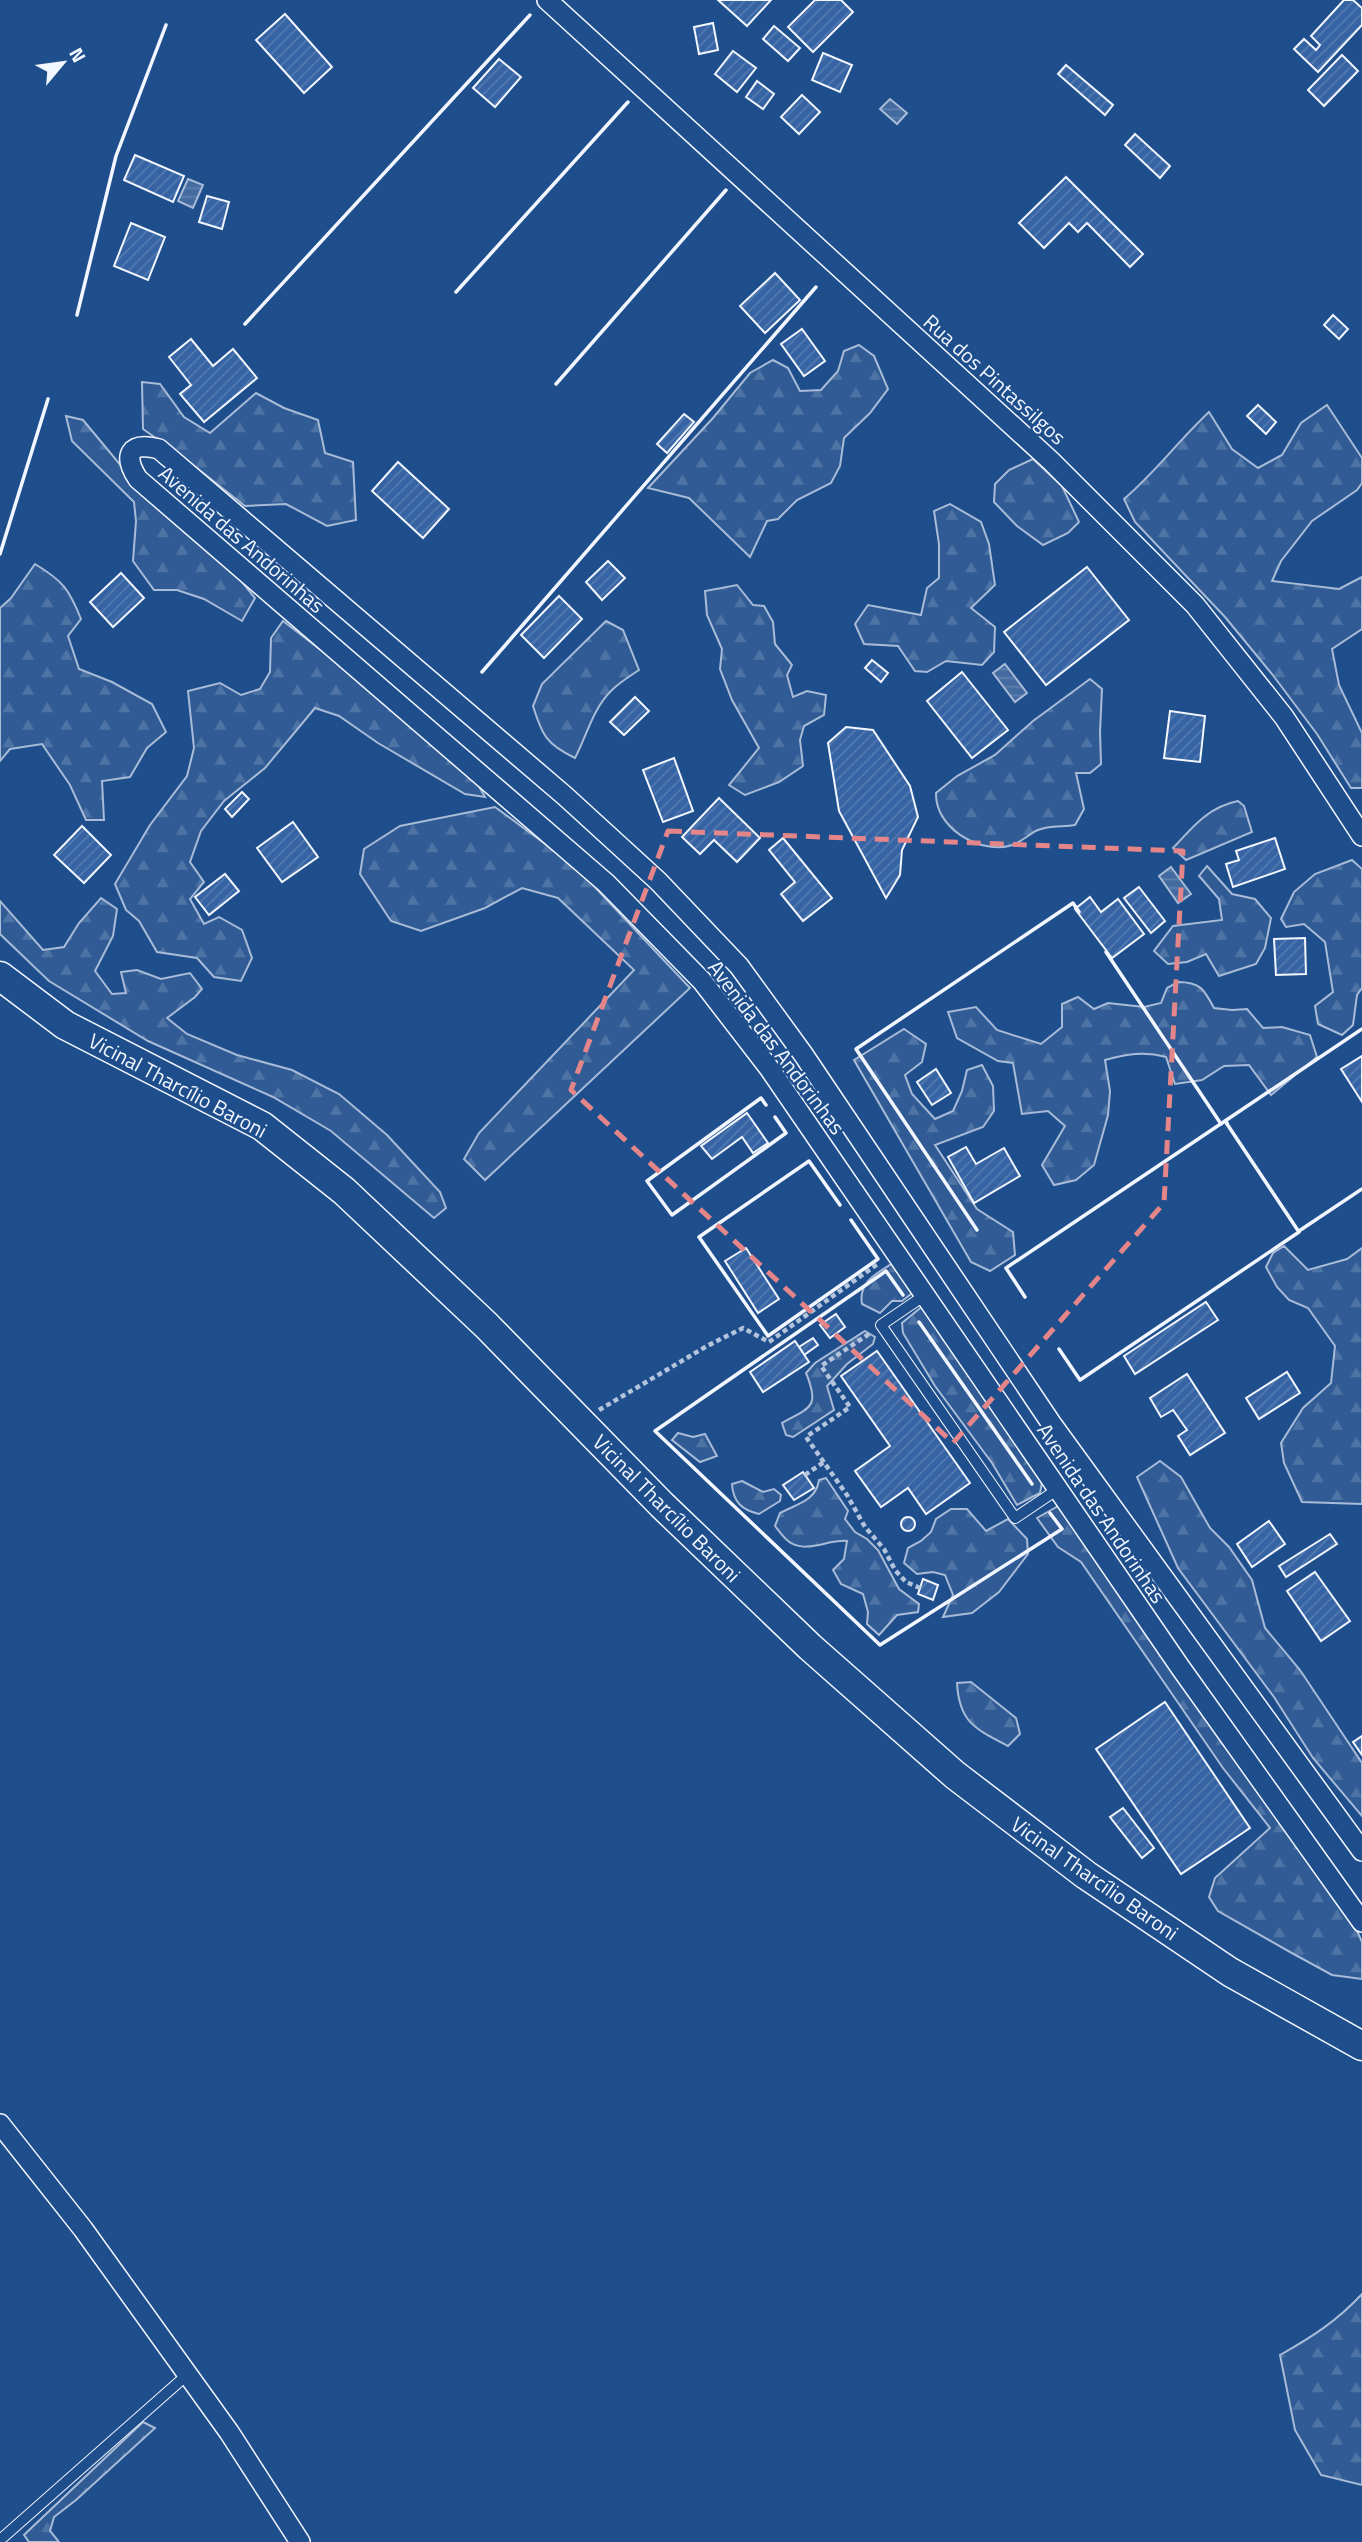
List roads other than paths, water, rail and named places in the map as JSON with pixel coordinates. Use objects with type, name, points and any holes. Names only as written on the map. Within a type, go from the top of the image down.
[{"type":"main road","name":"Vicinal Tharcílio Baroni","points":[[0,976],[65,1025],[262,1126],[344,1191],[486,1325],[662,1505],[810,1647],[955,1775],[1097,1882],[1230,1972],[1355,2040]]},
{"type":"street","name":"Rua dos Pintassilgos","points":[[547,0],[1051,461],[1195,605],[1284,717],[1362,836]]},
{"type":"street","name":"Avenida das Andorinhas","points":[[1362,1851],[1051,1423],[803,1054],[739,966],[658,881],[575,806],[159,449],[146,445],[137,446],[131,451],[129,460],[138,479],[596,874],[702,981],[769,1068],[1180,1667],[1362,1922]]},
{"type":"street","points":[[0,2124],[83,2229],[188,2374],[300,2542]]},
{"type":"lane","points":[[925,1296],[881,1325],[1016,1518],[1058,1489]]},
{"type":"lane","points":[[0,2540],[188,2374]]}]
